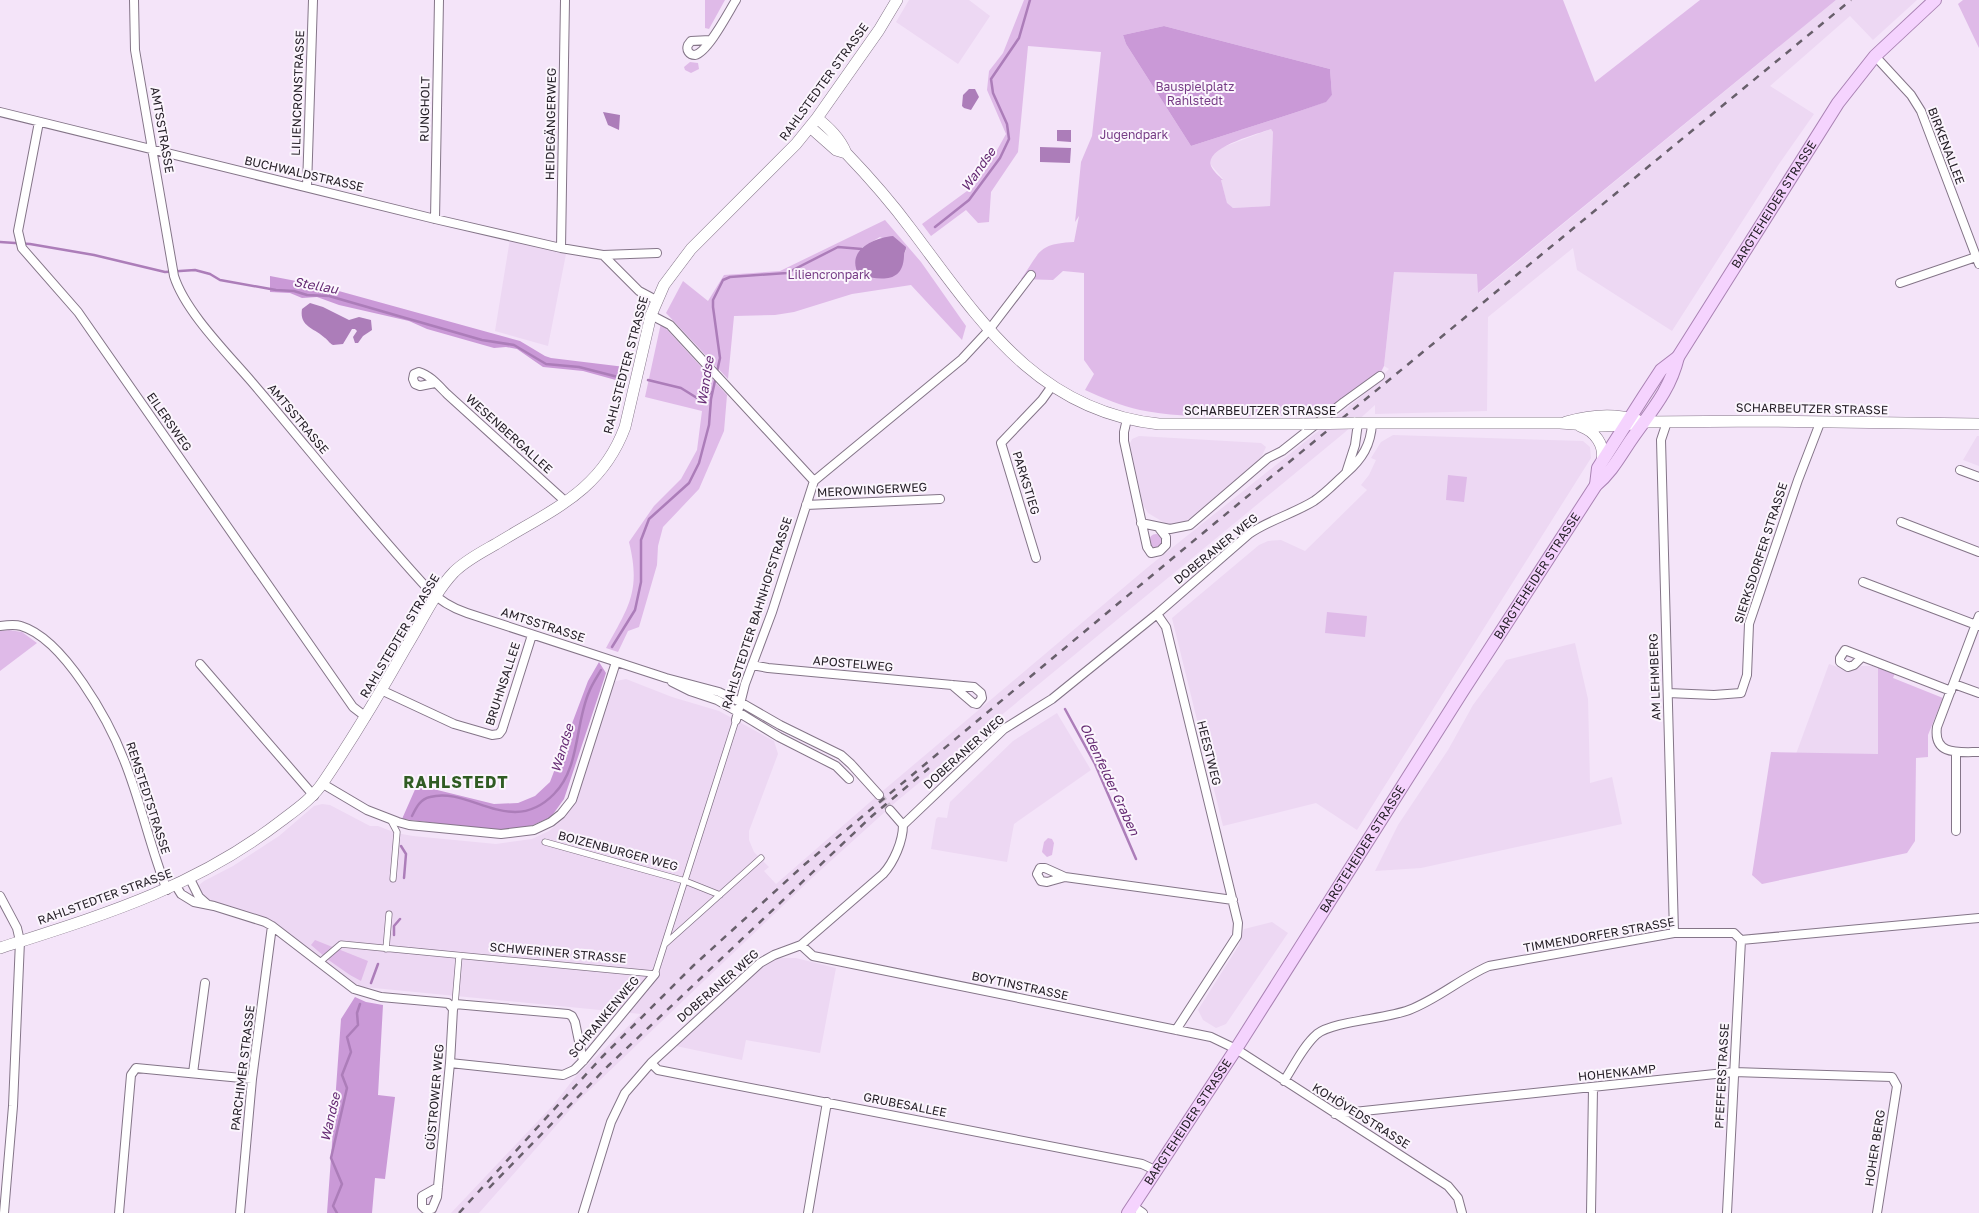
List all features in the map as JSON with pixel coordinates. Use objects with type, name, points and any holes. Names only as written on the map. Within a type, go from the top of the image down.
[{"type":"main road","name":"RAHLSTEDTER STRASSE","points":[[0,948],[105,913],[171,888],[190,879],[220,863],[254,841],[314,796],[366,716],[436,597],[451,576],[465,563],[566,502],[595,479],[618,444],[628,417],[651,315],[656,300],[664,285],[685,256],[775,166],[814,122],[879,30],[897,0]]},
{"type":"main road","name":"BARGTEHEIDER STRASSE","points":[[1131,1210],[1155,1170],[1236,1049],[1462,692],[1596,485],[1608,474],[1674,376],[1678,357],[1838,103],[1874,56],[1935,0]]},
{"type":"main road","points":[[814,122],[842,144],[846,153],[888,200],[962,299],[990,330]]},
{"type":"main road","name":"SCHARBEUTZER STRASSE","points":[[990,330],[1032,371],[1052,386],[1097,410],[1127,419],[1159,424],[1560,423],[1580,426],[1627,421],[1769,421],[1820,423],[1979,424]]},
{"type":"main road","name":"BARGTEHEIDER STRASSE","points":[[1596,485],[1598,468],[1627,421],[1661,370],[1678,357]]},
{"type":"main road","name":"SCHARBEUTZER STRASSE","points":[[1560,423],[1580,418],[1607,415],[1627,421]]},
{"type":"main road","points":[[1580,426],[1591,432],[1598,439],[1603,451],[1602,461]]},
{"type":"street","name":"AMTSSTRASSE","points":[[134,0],[135,50],[154,150],[174,276],[178,289],[186,302],[232,359],[361,514],[436,597],[458,610],[666,678],[706,688],[740,702],[788,734],[812,740],[847,759],[879,796]]},
{"type":"street","name":"LILIENCRONSTRASSE","points":[[307,187],[313,0]]},
{"type":"street","name":"RUNGHOLT","points":[[435,219],[439,0]]},
{"type":"street","name":"HEIDEGÄNGERWEG","points":[[561,248],[565,0]]},
{"type":"street","points":[[710,40],[736,0]]},
{"type":"street","name":"BIRKENALLEE","points":[[1874,56],[1911,95],[1921,111],[1978,260],[1900,283]]},
{"type":"street","name":"BUCHWALDSTRASSE","points":[[0,112],[435,219],[561,248],[603,255],[657,253]]},
{"type":"street","name":"EILERSWEG","points":[[39,122],[18,231],[22,248],[78,312],[353,706],[366,716]]},
{"type":"street","points":[[603,255],[639,291],[656,300]]},
{"type":"street","points":[[651,315],[670,325],[814,481],[942,376],[990,330],[1031,275]]},
{"type":"street","points":[[1141,523],[1160,528],[1178,528],[1190,524],[1268,458],[1282,451],[1344,402],[1380,376]]},
{"type":"street","name":"WESENBERGALLEE","points":[[435,383],[566,502]]},
{"type":"street","name":"PARKSTIEG","points":[[1036,558],[1001,443],[1042,400],[1052,386]]},
{"type":"street","points":[[1127,419],[1124,432],[1124,441],[1147,548],[1151,553],[1160,551],[1166,545],[1166,537],[1160,528]]},
{"type":"street","name":"AM LEHMBERG","points":[[1667,422],[1661,440],[1674,933]]},
{"type":"street","name":"DOBERANER WEG","points":[[1346,474],[1355,445],[1356,423]]},
{"type":"street","name":"DOBERANER WEG","points":[[583,1213],[616,1109],[625,1092],[651,1063],[760,963],[774,954],[801,945],[814,936],[886,871],[895,855],[903,825],[1004,729],[1052,699],[1157,614],[1249,534],[1265,524],[1312,502],[1328,491],[1357,464],[1366,451],[1372,423]]},
{"type":"street","name":"SIERKSDORFER STRASSE","points":[[1668,692],[1714,695],[1741,693],[1747,675],[1749,624],[1797,484],[1820,423]]},
{"type":"street","points":[[1960,470],[1979,477]]},
{"type":"street","name":"RAHLSTEDTER BAHNHOFSTRASSE","points":[[654,974],[665,945],[752,665],[772,612],[814,481]]},
{"type":"street","name":"MEROWINGERWEG","points":[[806,505],[940,499]]},
{"type":"street","points":[[1901,522],[1979,552]]},
{"type":"street","points":[[1863,582],[1977,625]]},
{"type":"street","name":"HEESTWEG","points":[[1157,614],[1166,627],[1238,923],[1237,936],[1176,1030]]},
{"type":"street","points":[[1979,616],[1977,625],[1937,727],[1936,736],[1940,745],[1945,749],[1956,752],[1979,752]]},
{"type":"street","name":"REMSTEDTSTRASSE","points":[[0,626],[21,626],[39,635],[64,658],[77,675],[113,736],[122,755],[171,888]]},
{"type":"street","name":"BRUHNSALLEE","points":[[381,690],[454,724],[492,735],[498,734],[502,730],[532,635]]},
{"type":"street","points":[[1862,657],[1952,688],[1979,693]]},
{"type":"street","points":[[323,784],[367,810],[409,825],[501,834],[534,830],[551,822],[562,814],[572,800],[616,662]]},
{"type":"street","points":[[200,664],[314,796]]},
{"type":"street","name":"APOSTELWEG","points":[[752,665],[775,669],[952,685]]},
{"type":"street","name":"AMTSSTRASSE","points":[[666,678],[682,687],[717,700],[779,737],[788,734]]},
{"type":"street","points":[[788,734],[836,766],[849,779]]},
{"type":"street","points":[[1956,752],[1956,831]]},
{"type":"street","points":[[890,810],[903,825]]},
{"type":"street","points":[[390,819],[397,832],[393,879]]},
{"type":"street","name":"BOIZENBURGER WEG","points":[[545,842],[685,881],[720,895]]},
{"type":"street","points":[[665,945],[761,858]]},
{"type":"street","points":[[1065,877],[1233,900]]},
{"type":"street","points":[[190,879],[199,897],[208,904]]},
{"type":"street","points":[[171,888],[194,902],[208,904],[265,922],[354,989],[361,992],[381,997],[448,1003],[454,1006],[547,1012],[572,1016],[575,1022],[583,1062]]},
{"type":"street","points":[[0,896],[17,928],[20,942],[13,1106],[4,1213]]},
{"type":"street","points":[[386,949],[389,914]]},
{"type":"street","name":"TIMMENDORFER STRASSE","points":[[1284,1081],[1309,1042],[1325,1029],[1408,1011],[1432,1000],[1473,973],[1489,966],[1674,933],[1734,933],[1741,940],[1979,918]]},
{"type":"street","name":"PARCHIMER STRASSE","points":[[240,1213],[252,1079],[272,926]]},
{"type":"street","name":"PFEFFERSTRASSE","points":[[1727,1213],[1741,940]]},
{"type":"street","name":"SCHWERINER STRASSE","points":[[320,962],[341,944],[654,974]]},
{"type":"street","name":"BOYTINSTRASSE","points":[[801,945],[813,956],[1211,1037],[1236,1049]]},
{"type":"street","points":[[454,1006],[459,956]]},
{"type":"street","name":"SCHRANKENWEG","points":[[450,1063],[564,1075],[570,1074],[583,1062],[654,974]]},
{"type":"street","points":[[193,1073],[205,983]]},
{"type":"street","name":"GÜSTROWER WEG","points":[[438,1187],[454,1006]]},
{"type":"street","name":"KOHÖVEDSTRASSE","points":[[1236,1049],[1448,1186],[1458,1198],[1462,1213]]},
{"type":"street","name":"GRUBESALLEE","points":[[651,1063],[658,1070],[1142,1164],[1155,1170]]},
{"type":"street","points":[[119,1213],[131,1074],[136,1068],[252,1079]]},
{"type":"street","name":"HOHENKAMP","points":[[1335,1114],[1594,1088],[1734,1072],[1892,1077],[1897,1086]]},
{"type":"street","name":"HOHER BERG","points":[[1877,1213],[1897,1086]]},
{"type":"street","points":[[1591,1213],[1594,1088]]},
{"type":"street","points":[[808,1213],[827,1102]]},
{"type":"street","points":[[1131,1210],[1143,1213]]},
{"type":"shaded area","points":[[909,0],[969,0],[990,16],[958,64],[896,22]]},
{"type":"shaded area","points":[[1836,0],[1917,0],[1873,40],[1850,16],[1770,86],[1814,114],[1779,164],[1672,331],[1577,270],[1573,248],[1488,317],[1487,411],[1375,414],[1375,405],[1344,433],[897,801],[813,877],[577,1102],[479,1213],[451,1213],[554,1104],[576,1076],[641,1014],[343,985],[276,930],[203,905],[198,886],[204,881],[233,866],[279,836],[314,806],[322,804],[330,805],[370,826],[378,826],[396,833],[413,836],[496,844],[532,839],[549,831],[561,821],[571,807],[612,684],[616,681],[626,679],[672,697],[719,711],[774,741],[778,754],[749,831],[749,840],[754,852],[769,867],[764,871],[776,884],[885,789],[1148,567],[1361,397],[1389,369],[1384,366],[1394,271],[1478,274],[1479,293]]},
{"type":"shaded area","points":[[969,89],[975,89],[979,97],[971,110],[962,106],[963,95]]},
{"type":"shaded area","points":[[603,112],[620,115],[619,130],[608,125]]},
{"type":"shaded area","points":[[1271,129],[1273,132],[1270,206],[1233,208],[1227,204],[1221,180],[1223,179],[1211,165],[1210,159],[1214,152],[1221,148]]},
{"type":"shaded area","points":[[1057,130],[1071,130],[1071,142],[1057,141]]},
{"type":"shaded area","points":[[1040,147],[1071,148],[1070,163],[1040,162]]},
{"type":"shaded area","points":[[893,236],[906,247],[903,265],[900,271],[895,276],[882,279],[859,275],[856,267],[856,259],[858,253],[863,247],[885,237]]},
{"type":"shaded area","points":[[510,239],[566,254],[548,346],[495,331]]},
{"type":"shaded area","points":[[310,303],[323,307],[349,320],[359,317],[371,320],[372,330],[363,336],[358,343],[355,343],[353,337],[357,331],[352,329],[343,344],[333,345],[303,320],[302,309]]},
{"type":"shaded area","points":[[1393,435],[1583,441],[1590,447],[1591,458],[1357,830],[1316,803],[1223,826],[1172,618],[1259,545],[1268,541],[1281,540],[1305,551],[1367,490],[1361,485],[1369,475],[1376,460],[1371,458],[1381,442]]},
{"type":"shaded area","points":[[1139,436],[1261,443],[1266,447],[1261,458],[1193,517],[1181,523],[1168,525],[1148,513],[1143,505],[1130,444],[1132,439]]},
{"type":"shaded area","points":[[1977,436],[1979,436],[1979,466],[1963,460]]},
{"type":"shaded area","points":[[1575,643],[1588,699],[1590,783],[1612,777],[1622,824],[1421,868],[1375,871],[1398,825],[1448,750],[1473,705],[1506,660]]},
{"type":"shaded area","points":[[1829,664],[1849,671],[1861,666],[1878,666],[1878,754],[1796,754]]},
{"type":"shaded area","points":[[1057,713],[1091,770],[1014,824],[1007,862],[931,849],[936,819],[938,817],[947,818],[950,802],[1013,741]]},
{"type":"shaded area","points":[[1272,922],[1288,933],[1226,1024],[1216,1028],[1203,1020],[1198,1010],[1239,945],[1244,929]]},
{"type":"shaded area","points":[[776,958],[796,958],[836,968],[820,1053],[746,1040],[742,1060],[676,1046],[764,964]]},
{"type":"green space","points":[[705,0],[725,0],[709,29],[705,28]]},
{"type":"green space","name":"Jugendpark","points":[[1024,0],[1563,0],[1595,82],[1700,0],[1836,0],[1478,293],[1477,274],[1394,272],[1384,366],[1380,374],[1336,404],[1317,404],[1318,415],[1228,417],[1161,413],[1126,406],[1085,390],[1094,374],[1084,360],[1084,273],[1063,271],[1053,280],[1021,279],[1037,256],[1046,247],[1074,242],[1079,216],[1075,222],[1081,162],[1092,136],[1101,52],[1028,46],[1018,152],[991,192],[989,222],[978,223],[966,210],[931,236],[922,224],[967,191],[970,192],[987,168],[1006,134],[987,90],[989,71],[1003,53]],"holes":[[[1164,26],[1330,69],[1332,95],[1325,102],[1191,146],[1126,44],[1123,35]],[[1271,129],[1273,132],[1270,206],[1233,208],[1227,203],[1221,180],[1223,180],[1212,168],[1211,159],[1223,147]]]},
{"type":"green space","points":[[1963,0],[1979,0],[1979,48],[1958,4]]},
{"type":"green space","name":"Bauspielplatz Rahlstedt","points":[[1164,26],[1330,69],[1332,95],[1326,102],[1191,146],[1126,44],[1123,35]]},
{"type":"green space","points":[[690,62],[698,63],[699,69],[691,73],[685,70],[684,67]]},
{"type":"green space","name":"Liliencronpark","points":[[885,220],[921,262],[966,326],[962,340],[911,285],[852,294],[794,312],[775,315],[734,316],[728,379],[666,313],[683,281],[708,301],[724,275],[780,271]],"holes":[[[880,237],[906,250],[904,254],[860,249]]]},
{"type":"green space","points":[[270,276],[317,285],[520,341],[551,358],[625,367],[623,382],[583,371],[543,367],[517,349],[506,347],[494,348],[427,329],[409,321],[339,305],[317,297],[302,298],[290,293],[270,292]]},
{"type":"green space","points":[[661,323],[727,395],[724,431],[699,489],[663,527],[658,546],[657,565],[639,627],[628,631],[618,652],[606,648],[627,609],[631,598],[634,573],[629,542],[654,506],[681,479],[697,450],[702,411],[645,397]]},
{"type":"green space","points":[[1448,475],[1467,477],[1464,502],[1446,500]]},
{"type":"green space","points":[[1153,534],[1159,534],[1163,538],[1163,544],[1159,548],[1153,548],[1149,544],[1149,538]]},
{"type":"green space","points":[[1327,612],[1367,616],[1365,637],[1325,633]]},
{"type":"green space","points":[[9,630],[22,632],[37,643],[0,671],[0,631]]},
{"type":"green space","points":[[599,662],[606,673],[564,799],[551,817],[517,830],[499,831],[402,819],[417,785],[494,804],[518,803],[535,796],[550,782],[588,681]]},
{"type":"green space","points":[[1878,666],[1895,673],[1893,678],[1943,698],[1928,735],[1928,757],[1916,758],[1915,841],[1907,853],[1762,884],[1752,875],[1771,752],[1878,754]]},
{"type":"green space","points":[[1048,838],[1052,839],[1054,843],[1052,855],[1047,857],[1042,852],[1044,842]]},
{"type":"green space","points":[[315,940],[335,948],[325,957],[311,945]]},
{"type":"green space","points":[[338,949],[368,961],[361,981],[327,959]]},
{"type":"green space","points":[[355,997],[366,1002],[383,1005],[378,1095],[395,1097],[385,1179],[375,1178],[372,1213],[327,1213],[341,1019]]},
{"type":"waterway","name":"Wandse","points":[[935,227],[969,200],[1000,158],[1009,139],[1007,124],[993,93],[991,79],[1019,38],[1030,0]]},
{"type":"waterway","name":"Stellau","points":[[0,242],[30,244],[94,255],[165,272],[195,270],[210,274],[220,280],[276,290],[294,291],[307,295],[329,296],[482,340],[514,345],[546,364],[579,367],[622,378]]},
{"type":"waterway","name":"Wandse","points":[[612,647],[635,610],[641,582],[641,540],[649,519],[689,483],[699,463],[709,425],[711,399],[720,358],[713,300],[723,280],[730,277],[787,273],[838,247],[862,249]]},
{"type":"waterway","name":"Stellau","points":[[648,380],[681,388],[697,398],[702,398],[712,392]]},
{"type":"waterway","name":"Wandse","points":[[412,816],[421,802],[430,797],[445,796],[460,798],[491,808],[506,811],[522,811],[538,806],[554,794],[568,772],[573,759],[581,718],[589,692],[601,670]]},
{"type":"waterway","name":"Oldenfelder Graben","points":[[1065,709],[1095,764],[1136,859]]},
{"type":"waterway","name":"Wandse","points":[[401,846],[406,854],[404,878]]},
{"type":"waterway","name":"Wandse","points":[[394,935],[394,926],[400,919]]},
{"type":"waterway","name":"Wandse","points":[[371,983],[378,964]]},
{"type":"waterway","name":"Wandse","points":[[337,1213],[333,1206],[342,1184],[331,1158],[347,1088],[342,1075],[351,1052],[347,1037],[358,1025],[357,1013],[360,1004]]},
{"type":"tunnel","points":[[879,795],[890,810]]},
{"type":"railway","points":[[459,1213],[602,1057],[693,966],[804,865],[1209,528],[1851,0]]},
{"type":"railway","points":[[489,1188],[608,1066],[872,816],[929,768]]},
{"type":"district","name":"RAHLSTEDT","points":[[456,782]]}]
